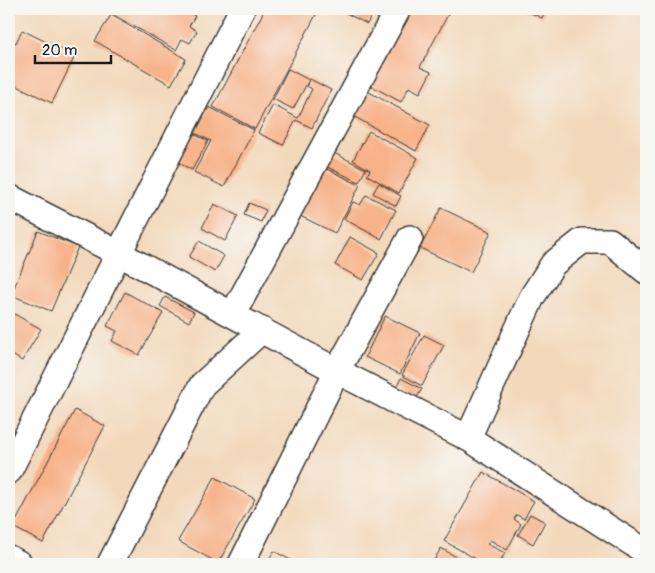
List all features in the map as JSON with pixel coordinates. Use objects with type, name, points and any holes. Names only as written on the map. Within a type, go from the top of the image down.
[{"type":"street","points":[[9,471],[242,9]]},
{"type":"street","points":[[233,314],[398,9]]},
{"type":"street","points":[[9,198],[118,253],[337,371],[468,438],[646,552]]},
{"type":"street","points":[[241,564],[337,371],[410,238]]},
{"type":"street","points":[[468,438],[532,297],[553,264],[582,241],[610,241],[646,271]]},
{"type":"street","points":[[110,564],[202,385],[262,330]]},
{"type":"street","points":[[9,558],[20,564]]},
{"type":"building","points":[[115,9],[183,9],[195,16],[189,26],[197,31],[190,43],[182,39],[176,50],[112,14]]},
{"type":"building","points":[[265,9],[314,9],[318,11],[255,129],[213,107]]},
{"type":"building","points":[[338,9],[375,9],[367,24]]},
{"type":"building","points":[[405,9],[451,9],[420,67],[431,72],[420,93],[409,87],[401,102],[366,83]]},
{"type":"building","points":[[522,9],[546,9],[542,18]]},
{"type":"building","points":[[111,15],[186,59],[171,85],[95,41]]},
{"type":"building","points":[[22,30],[75,56],[52,103],[9,82],[9,40],[16,43]]},
{"type":"building","points":[[288,69],[309,80],[293,109],[273,99]]},
{"type":"building","points":[[310,79],[331,90],[312,128],[296,120],[283,145],[258,133],[273,105],[298,118],[312,89],[307,86]]},
{"type":"building","points":[[367,91],[430,125],[416,151],[353,116]]},
{"type":"building","points":[[209,107],[254,130],[224,187],[194,172],[211,141],[195,133]]},
{"type":"building","points":[[369,131],[418,158],[399,193],[367,175],[370,170],[353,160]]},
{"type":"building","points":[[190,132],[208,141],[192,170],[175,161]]},
{"type":"building","points":[[330,151],[366,169],[359,182],[323,165]]},
{"type":"building","points":[[319,165],[360,185],[335,233],[294,213]]},
{"type":"building","points":[[379,183],[401,196],[396,206],[373,193]]},
{"type":"building","points":[[366,195],[396,210],[381,239],[344,219],[353,202],[360,205]]},
{"type":"building","points":[[249,203],[266,210],[261,222],[244,215]]},
{"type":"building","points":[[214,204],[238,216],[225,241],[202,228]]},
{"type":"building","points":[[441,208],[491,232],[471,272],[420,248]]},
{"type":"building","points":[[38,231],[78,247],[51,311],[11,295]]},
{"type":"building","points":[[350,237],[379,253],[363,280],[335,265]]},
{"type":"building","points":[[199,241],[224,256],[215,272],[189,257]]},
{"type":"building","points":[[125,292],[163,313],[139,355],[112,341],[117,331],[107,326]]},
{"type":"building","points":[[165,297],[194,312],[189,322],[160,306]]},
{"type":"building","points":[[9,311],[41,329],[22,361],[9,353]]},
{"type":"building","points":[[385,316],[420,333],[400,374],[365,357]]},
{"type":"building","points":[[424,335],[444,345],[422,386],[402,375]]},
{"type":"building","points":[[401,378],[422,389],[416,399],[396,388]]},
{"type":"building","points":[[75,410],[105,426],[43,543],[13,527]]},
{"type":"building","points":[[483,472],[534,501],[524,519],[517,515],[514,519],[521,524],[507,550],[490,540],[487,544],[505,553],[499,564],[485,564],[444,541]]},
{"type":"building","points":[[215,477],[255,499],[218,563],[178,541]]},
{"type":"building","points":[[530,514],[545,522],[533,544],[518,535]]},
{"type":"building","points":[[441,548],[468,564],[432,564]]},
{"type":"building","points":[[274,551],[298,564],[266,564]]}]
